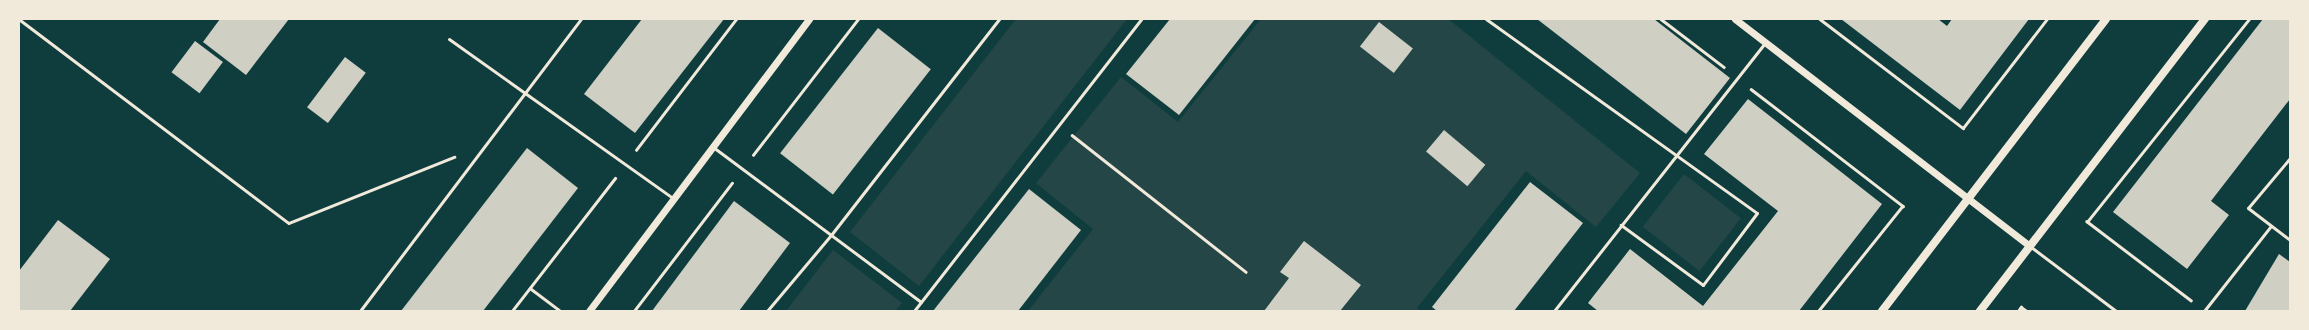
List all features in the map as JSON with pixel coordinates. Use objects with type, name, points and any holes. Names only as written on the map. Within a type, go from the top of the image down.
[{"type":"main road","points":[[1882,311],[2106,19]]},
{"type":"main road","points":[[1980,311],[2205,19]]},
{"type":"street","points":[[589,311],[810,19]]},
{"type":"street","points":[[1735,19],[2030,246]]},
{"type":"lane","points":[[360,311],[580,19]]},
{"type":"lane","points":[[768,311],[831,235],[999,19]]},
{"type":"lane","points":[[914,311],[1141,19]]},
{"type":"lane","points":[[1486,19],[1675,156],[1757,213],[1703,285],[1621,225]]},
{"type":"lane","points":[[449,39],[674,199]]},
{"type":"lane","points":[[1554,311],[1765,43]]},
{"type":"lane","points":[[713,147],[921,302]]},
{"type":"lane","points":[[2290,158],[2248,208],[2290,240]]},
{"type":"lane","points":[[2204,311],[2271,226]]},
{"type":"lane","points":[[2030,246],[2116,311]]},
{"type":"path","points":[[19,19],[289,223],[486,144]]},
{"type":"path","points":[[1661,19],[1903,206],[1819,311]]},
{"type":"path","points":[[1820,19],[1963,128],[2047,19]]},
{"type":"path","points":[[2204,311],[2087,222],[2249,19]]},
{"type":"path","points":[[1059,124],[1246,272]]},
{"type":"path","points":[[530,288],[560,311]]},
{"type":"path","points":[[2018,311],[2021,307],[2027,311]]},
{"type":"shaded area","points":[[1016,19],[1127,19],[919,286],[850,232]]},
{"type":"shaded area","points":[[1261,19],[1448,19],[1640,173],[1596,227],[1526,171],[1417,308],[1421,311],[1028,311],[1093,229],[1036,183],[1121,77],[1178,122]]},
{"type":"shaded area","points":[[1684,174],[1741,218],[1699,271],[1643,227]]},
{"type":"shaded area","points":[[833,250],[902,303],[895,311],[786,311]]},
{"type":"building","points":[[220,19],[289,19],[246,75],[203,42]]},
{"type":"building","points":[[642,19],[724,19],[635,133],[584,94]]},
{"type":"building","points":[[1170,19],[1255,19],[1179,115],[1126,74]]},
{"type":"building","points":[[1537,19],[1654,19],[1730,78],[1686,134]]},
{"type":"building","points":[[1841,19],[1938,19],[1947,26],[1952,19],[2029,19],[1960,110]]},
{"type":"building","points":[[2263,19],[2290,19],[2290,99],[2211,201],[2229,215],[2187,269],[2113,212]]},
{"type":"building","points":[[1379,22],[1413,48],[1394,73],[1360,46]]},
{"type":"building","points":[[878,28],[931,69],[833,195],[780,153]]},
{"type":"building","points":[[195,41],[223,62],[199,93],[172,72]]},
{"type":"building","points":[[345,57],[366,73],[328,123],[307,107]]},
{"type":"building","points":[[1748,99],[1882,204],[1799,311],[1598,311],[1588,303],[1630,249],[1703,306],[1778,211],[1704,154]]},
{"type":"building","points":[[1444,130],[1485,165],[1467,186],[1426,151]]},
{"type":"building","points":[[527,148],[578,188],[483,311],[401,311]]},
{"type":"building","points":[[1530,182],[1583,223],[1514,311],[1437,311],[1432,307]]},
{"type":"building","points":[[1029,189],[1081,230],[1018,311],[933,311]]},
{"type":"building","points":[[734,201],[790,243],[739,311],[652,311]]},
{"type":"building","points":[[58,220],[110,259],[70,311],[19,311],[19,271]]},
{"type":"building","points":[[1304,241],[1361,285],[1340,311],[1264,311],[1289,278],[1280,272]]},
{"type":"building","points":[[2279,254],[2290,262],[2290,311],[2245,311]]}]
